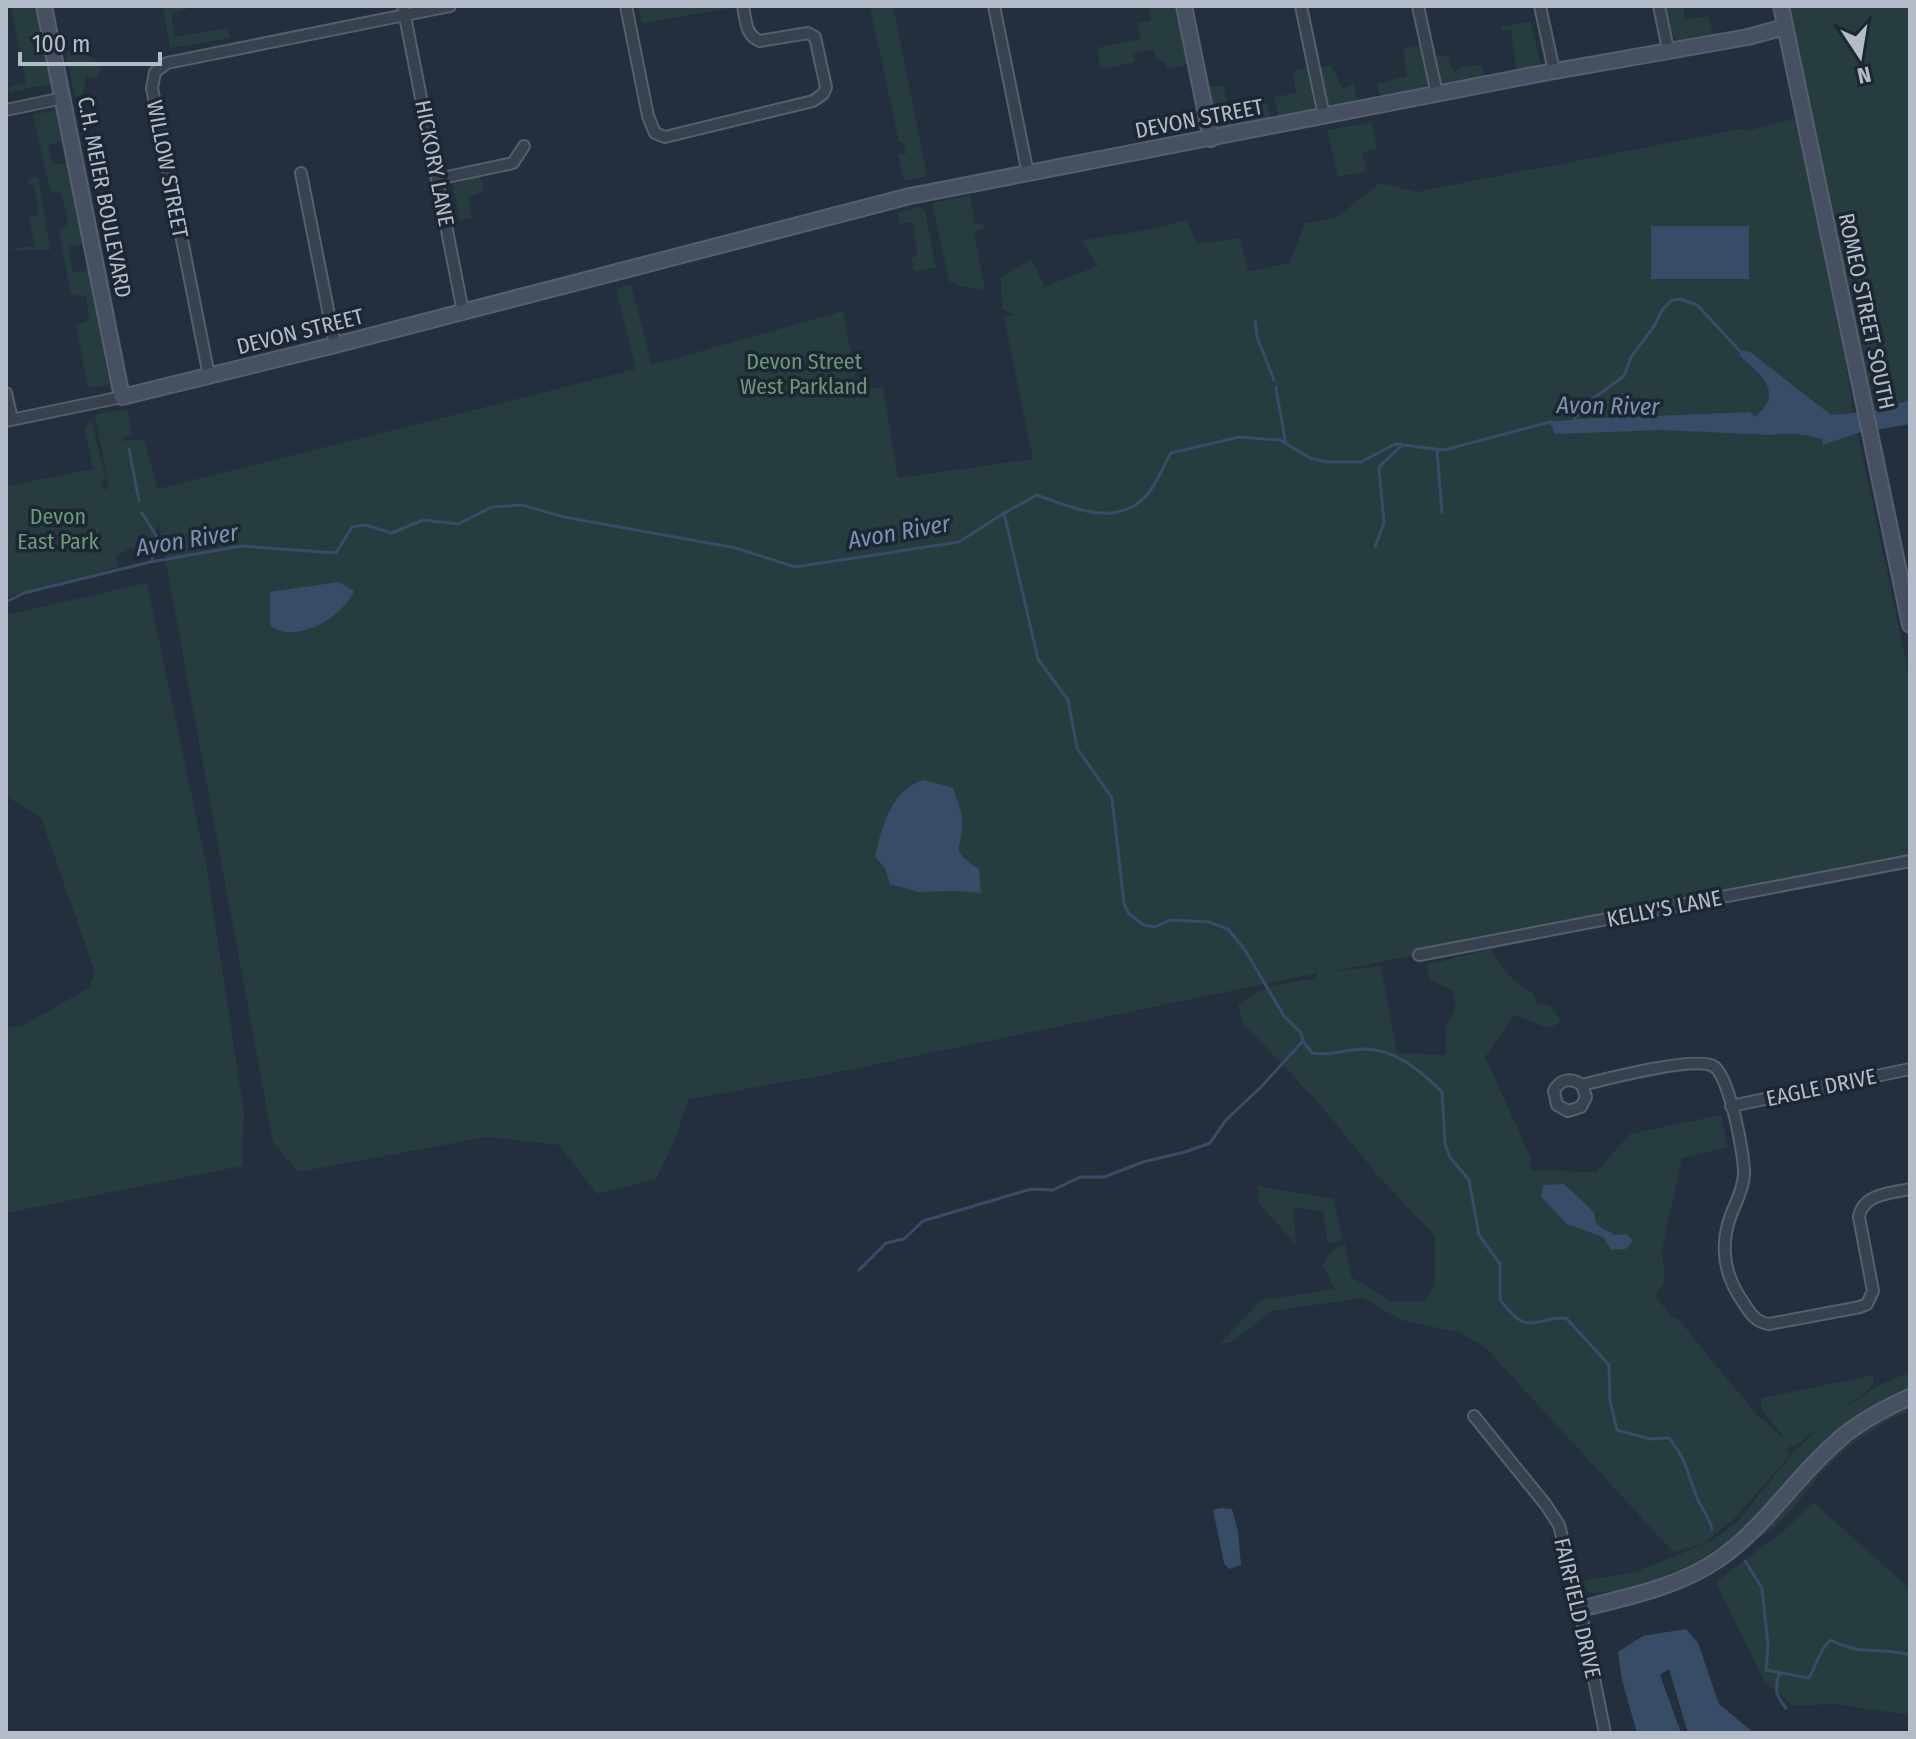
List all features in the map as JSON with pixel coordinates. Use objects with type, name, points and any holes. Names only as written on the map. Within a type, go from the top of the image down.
[{"type":"street","name":"C.H. MEIER BOULEVARD","points":[[44,6],[122,397]]},
{"type":"street","name":"WILLOW STREET","points":[[209,376],[152,88],[155,72],[167,63],[404,11],[450,6]]},
{"type":"street","points":[[626,6],[648,116],[655,133],[665,137],[813,101],[823,94],[826,87],[815,37],[803,33],[760,41],[748,32],[743,6]]},
{"type":"street","points":[[994,6],[1028,174]]},
{"type":"street","points":[[1184,6],[1211,139]]},
{"type":"street","points":[[1301,6],[1324,116]]},
{"type":"street","points":[[1418,6],[1437,94]]},
{"type":"street","points":[[1540,6],[1554,71]]},
{"type":"street","points":[[1659,6],[1668,49]]},
{"type":"street","name":"ROMEO STREET SOUTH","points":[[1781,6],[1910,625]]},
{"type":"street","name":"HICKORY LANE","points":[[404,11],[463,312]]},
{"type":"street","name":"DEVON STREET","points":[[9,420],[122,397],[335,345],[910,196],[1668,49],[1748,37],[1785,27]]},
{"type":"street","points":[[6,110],[63,98]]},
{"type":"street","points":[[438,179],[513,163],[524,146]]},
{"type":"street","points":[[301,173],[335,345]]},
{"type":"street","points":[[6,393],[9,420]]},
{"type":"street","name":"KELLY'S LANE","points":[[1419,955],[1910,861]]},
{"type":"street","points":[[1582,1085],[1687,1063],[1703,1063],[1721,1072],[1744,1172],[1742,1189],[1729,1220],[1724,1262],[1732,1286],[1761,1323],[1867,1304],[1873,1291],[1860,1211],[1868,1200],[1910,1189]]},
{"type":"street","name":"EAGLE DRIVE","points":[[1731,1106],[1910,1069]]},
{"type":"street","points":[[1580,1609],[1642,1593],[1690,1576],[1718,1560],[1772,1513],[1832,1446],[1870,1418],[1910,1397]]},
{"type":"street","name":"FAIRFIELD DRIVE","points":[[1474,1416],[1559,1525],[1605,1733]]},
{"type":"green space","points":[[11,6],[36,6],[51,84],[9,92],[9,87],[26,83]]},
{"type":"green space","points":[[187,6],[187,9],[171,14],[175,37],[228,28],[230,38],[170,48],[163,9]]},
{"type":"green space","points":[[638,6],[729,6],[729,8],[642,23]]},
{"type":"green space","points":[[870,6],[893,6],[927,176],[904,181],[898,155],[906,154],[903,142],[899,142]]},
{"type":"green space","points":[[1149,6],[1175,6],[1188,64],[1168,69],[1164,62],[1157,60],[1153,49],[1133,54],[1135,62],[1101,69],[1097,48],[1141,39],[1137,23],[1151,20]]},
{"type":"green space","points":[[1665,6],[1684,6],[1685,20],[1708,16],[1713,36],[1678,42],[1670,29]]},
{"type":"green space","points":[[1788,6],[1910,6],[1910,400],[1875,411],[1821,170]]},
{"type":"green space","points":[[1531,21],[1541,66],[1520,72],[1516,66],[1511,30],[1501,31],[1501,27]]},
{"type":"green space","points":[[1420,45],[1428,82],[1424,90],[1381,99],[1377,84],[1407,76],[1403,49]]},
{"type":"green space","points":[[65,51],[92,57],[102,69],[94,79],[86,76],[83,96],[75,97]]},
{"type":"green space","points":[[1434,54],[1449,57],[1451,68],[1456,71],[1460,70],[1459,67],[1481,65],[1485,79],[1446,86],[1439,80]]},
{"type":"green space","points":[[1331,66],[1343,88],[1354,84],[1357,103],[1332,108],[1326,104],[1319,68]]},
{"type":"green space","points":[[1307,68],[1314,106],[1309,112],[1279,118],[1274,97],[1296,93],[1293,71]]},
{"type":"green space","points":[[1224,86],[1228,113],[1219,117],[1218,122],[1249,116],[1248,106],[1267,103],[1271,119],[1217,128],[1206,90],[1208,87]]},
{"type":"green space","points":[[55,110],[63,141],[48,145],[52,164],[66,163],[83,244],[68,247],[73,272],[89,271],[108,385],[88,388],[76,325],[89,320],[86,296],[71,295],[59,232],[68,224],[62,194],[50,190],[33,115]]},
{"type":"green space","points":[[1789,120],[1798,121],[1842,356],[1845,356],[1853,412],[1910,679],[1910,855],[1331,972],[1381,966],[1397,1053],[1446,1055],[1446,1026],[1456,1006],[1453,991],[1430,980],[1427,965],[1490,949],[1512,979],[1532,993],[1537,1003],[1550,1005],[1562,1022],[1548,1028],[1515,1015],[1485,1057],[1531,1158],[1530,1170],[1596,1172],[1630,1134],[1721,1115],[1728,1147],[1682,1158],[1662,1250],[1665,1282],[1655,1296],[1671,1316],[1679,1320],[1756,1414],[1785,1439],[1761,1408],[1762,1398],[1873,1375],[1874,1385],[1839,1412],[1875,1387],[1910,1372],[1910,1390],[1863,1413],[1832,1435],[1740,1531],[1681,1570],[1637,1587],[1593,1593],[1587,1591],[1584,1581],[1638,1571],[1712,1541],[1737,1522],[1792,1454],[1824,1422],[1795,1447],[1791,1445],[1787,1450],[1790,1455],[1734,1519],[1704,1543],[1673,1552],[1486,1348],[1461,1333],[1401,1320],[1363,1298],[1271,1311],[1232,1342],[1220,1344],[1261,1300],[1335,1289],[1323,1265],[1331,1251],[1345,1244],[1351,1277],[1391,1301],[1424,1301],[1435,1285],[1435,1236],[1379,1177],[1318,1102],[1244,1024],[1238,1006],[1248,998],[1274,986],[1315,979],[1318,973],[824,1075],[689,1099],[656,1179],[597,1194],[559,1145],[487,1137],[298,1172],[273,1142],[158,520],[151,553],[130,548],[116,556],[118,567],[6,597],[6,486],[93,469],[85,429],[91,420],[106,480],[101,482],[103,490],[109,488],[95,415],[127,409],[132,434],[123,438],[121,444],[125,440],[144,440],[158,489],[636,369],[616,289],[631,285],[652,365],[843,311],[858,391],[883,387],[898,478],[1033,459],[1004,317],[1015,315],[1002,309],[1001,278],[1031,259],[1045,286],[1098,266],[1081,241],[1187,220],[1197,244],[1240,238],[1248,271],[1290,263],[1305,223],[1336,218],[1380,183],[1416,192],[1740,129],[1748,131]]},
{"type":"green space","points":[[1372,122],[1377,149],[1362,152],[1367,171],[1338,177],[1327,130]]},
{"type":"green space","points":[[480,176],[484,191],[468,197],[472,218],[460,220],[453,184]]},
{"type":"green space","points":[[38,177],[50,250],[6,250],[35,246],[29,218],[39,214],[34,184],[28,185],[28,180]]},
{"type":"green space","points":[[970,195],[975,224],[984,223],[985,228],[974,232],[985,291],[949,281],[933,208],[933,203]]},
{"type":"green space","points":[[921,207],[925,211],[936,268],[915,271],[911,258],[917,256],[913,222],[900,224],[898,213]]},
{"type":"green space","points":[[147,583],[206,864],[244,1113],[242,1166],[6,1213],[6,1028],[25,1025],[90,987],[95,972],[41,818],[6,796],[6,615]]},
{"type":"green space","points":[[1258,1186],[1334,1199],[1342,1240],[1328,1244],[1323,1211],[1293,1207],[1296,1245],[1259,1203]]},
{"type":"green space","points":[[1910,1406],[1910,1411],[1876,1428],[1844,1451],[1776,1526],[1755,1540],[1840,1450],[1872,1426]]},
{"type":"green space","points":[[1813,1502],[1910,1589],[1910,1715],[1833,1704],[1794,1706],[1765,1682],[1716,1582],[1787,1528]]},
{"type":"water","points":[[1651,226],[1749,226],[1749,279],[1651,279]]},
{"type":"water","name":"Avon River","points":[[1739,350],[1750,352],[1831,415],[1875,411],[1910,400],[1910,424],[1858,433],[1823,445],[1822,439],[1791,434],[1664,430],[1555,434],[1550,422],[1750,412],[1755,417],[1764,408],[1769,392],[1762,377],[1740,356]]},
{"type":"water","points":[[339,582],[354,591],[329,619],[317,626],[292,632],[280,631],[270,625],[270,592]]},
{"type":"water","points":[[924,780],[953,788],[962,816],[960,852],[979,869],[981,893],[919,892],[890,884],[885,868],[875,857],[885,822],[896,800],[913,784]]},
{"type":"water","points":[[1564,1184],[1594,1212],[1596,1224],[1614,1235],[1627,1234],[1633,1241],[1626,1249],[1611,1250],[1603,1237],[1567,1224],[1541,1197],[1543,1185]]},
{"type":"water","points":[[1232,1509],[1238,1531],[1241,1565],[1229,1569],[1224,1563],[1213,1510]]},
{"type":"water","points":[[1686,1629],[1698,1643],[1719,1704],[1754,1733],[1688,1733],[1669,1669],[1660,1675],[1681,1733],[1637,1733],[1622,1680],[1618,1652],[1643,1636]]},
{"type":"waterway","points":[[1572,422],[1587,403],[1624,376],[1631,357],[1672,300],[1680,299],[1697,305],[1739,350]]},
{"type":"waterway","points":[[1255,321],[1257,337],[1274,380]]},
{"type":"waterway","points":[[1276,387],[1285,441]]},
{"type":"waterway","name":"Avon River","points":[[6,602],[24,593],[150,562],[241,546],[336,553],[352,527],[365,525],[392,533],[423,520],[458,524],[492,507],[522,505],[564,517],[736,548],[795,567],[959,542],[1037,495],[1092,512],[1120,511],[1145,497],[1171,453],[1239,437],[1280,440],[1310,458],[1326,462],[1361,462],[1395,444],[1444,450],[1554,423]]},
{"type":"waterway","points":[[1375,547],[1384,523],[1379,467],[1401,446]]},
{"type":"waterway","points":[[129,449],[139,501]]},
{"type":"waterway","points":[[1437,450],[1442,513]]},
{"type":"waterway","points":[[142,513],[157,537],[152,560]]},
{"type":"waterway","points":[[1004,513],[1038,659],[1068,700],[1077,748],[1112,798],[1124,904],[1129,914],[1144,925],[1155,927],[1170,920],[1209,922],[1228,929],[1245,950],[1284,1016],[1301,1033],[1312,1053],[1361,1049],[1384,1052],[1416,1069],[1442,1092],[1445,1144],[1450,1157],[1469,1180],[1479,1235],[1500,1264],[1500,1300],[1514,1316],[1525,1322],[1567,1319],[1609,1365],[1610,1401],[1617,1430],[1650,1439],[1669,1438],[1684,1462],[1712,1530]]},
{"type":"waterway","points":[[859,1270],[886,1243],[904,1239],[923,1221],[1031,1189],[1053,1190],[1080,1177],[1104,1177],[1210,1143],[1226,1120],[1302,1042]]},
{"type":"waterway","points":[[1745,1561],[1762,1588],[1768,1645],[1766,1670],[1809,1678],[1821,1652],[1831,1640],[1861,1650],[1910,1655]]},
{"type":"waterway","points":[[1779,1672],[1776,1691],[1786,1708]]},
{"type":"park label","name":"Devon Street West Parkland","points":[[804,374]]},
{"type":"park label","name":"Devon East Park","points":[[58,528]]}]
